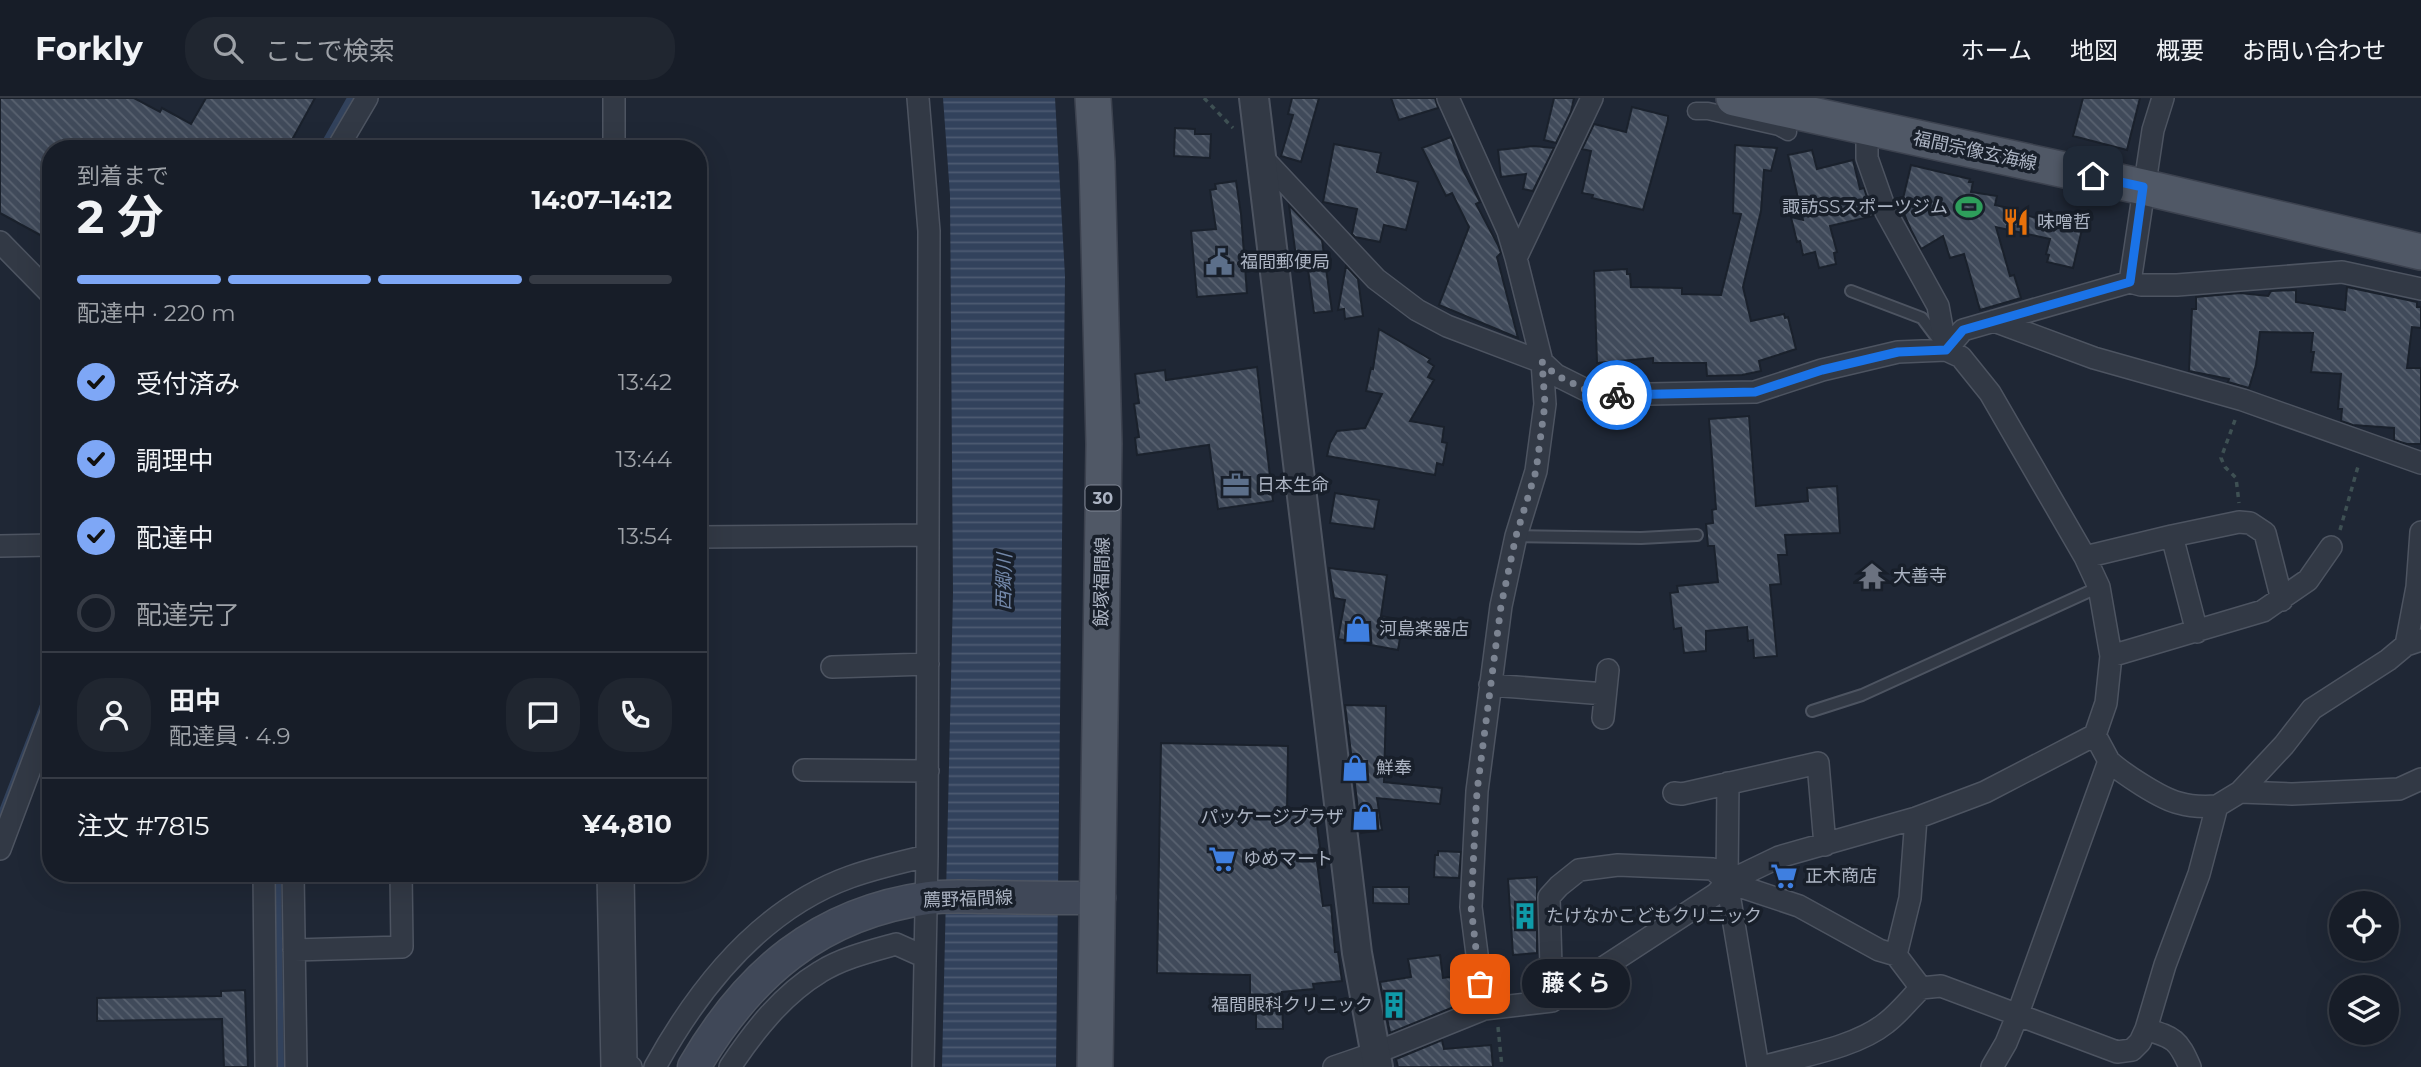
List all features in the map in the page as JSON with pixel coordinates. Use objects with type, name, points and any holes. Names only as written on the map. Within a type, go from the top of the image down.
[{"type":"main road","name":"飯塚福間線","points":[[1093,98],[1104,444],[1086,898],[1095,1067]]},
{"type":"main road","name":"福間宗像玄海線","points":[[1738,108],[1867,128],[2143,187],[2421,251]]},
{"type":"main road","name":"薦野福間線","points":[[694,1067],[710,1039],[743,998],[784,956],[829,928],[878,908],[936,897],[1086,898]]},
{"type":"street","points":[[342,140],[367,98]]},
{"type":"street","points":[[614,98],[614,140]]},
{"type":"street","points":[[918,98],[929,231],[928,856],[936,897],[925,957],[923,1067]]},
{"type":"street","points":[[1254,98],[1357,953],[1377,1060]]},
{"type":"street","points":[[1448,98],[1508,230],[1542,362],[1545,404],[1536,471],[1516,536],[1501,606],[1477,791],[1471,906],[1490,1008]]},
{"type":"street","points":[[1516,258],[1592,98]]},
{"type":"street","points":[[1738,108],[1747,98]]},
{"type":"street","points":[[2130,282],[2153,130],[2163,98]]},
{"type":"street","points":[[1696,111],[1738,108],[1788,132]]},
{"type":"street","points":[[1867,128],[1867,158],[1886,212],[1938,306],[1946,350]]},
{"type":"street","points":[[1259,154],[1367,270],[1418,310],[1447,326],[1542,362],[1556,375],[1596,395],[1755,392],[1822,370],[1898,352],[1946,350],[1961,357],[1990,393],[2085,557],[2099,587],[2111,656],[2106,703],[2095,735],[1985,792],[1916,818],[1779,858],[1727,882],[1716,894],[1552,1001],[1490,1008],[1377,1060],[1339,1066]]},
{"type":"street","points":[[0,242],[42,285]]},
{"type":"street","points":[[1946,350],[1963,330],[2130,282],[2141,285],[2177,285],[2342,272],[2421,289]]},
{"type":"street","points":[[1994,321],[2094,358],[2243,400],[2421,463]]},
{"type":"street","points":[[2085,557],[2239,522],[2250,523],[2265,533],[2282,600]]},
{"type":"street","points":[[2095,735],[2109,761],[2119,770],[2176,803],[2199,807],[2217,806],[2240,792],[2284,745],[2312,709],[2414,643],[2421,532]]},
{"type":"street","points":[[707,537],[928,535]]},
{"type":"street","points":[[2172,536],[2197,632]]},
{"type":"street","points":[[0,546],[42,545]]},
{"type":"street","points":[[2111,656],[2263,611],[2308,580],[2331,547]]},
{"type":"street","points":[[832,667],[928,664]]},
{"type":"street","points":[[1604,718],[1608,670]]},
{"type":"street","points":[[1490,685],[1605,694]]},
{"type":"street","points":[[0,849],[42,737]]},
{"type":"street","points":[[1992,1067],[2017,1016],[2109,761]]},
{"type":"street","points":[[1674,793],[1682,794],[1818,763],[1825,845]]},
{"type":"street","points":[[804,770],[928,771]]},
{"type":"street","points":[[2240,792],[2292,794],[2399,789],[2421,779]]},
{"type":"street","points":[[1728,783],[1727,882],[1760,1067],[1871,1034],[1887,1023],[1921,988],[1941,986],[2117,1052],[2132,1050],[2140,1042],[2146,1029],[2165,965],[2199,874],[2217,806]]},
{"type":"street","points":[[1896,955],[1910,898],[1916,818]]},
{"type":"street","points":[[655,1067],[676,1028],[738,949],[815,894],[848,878],[928,856]]},
{"type":"street","points":[[1552,1001],[1549,897],[1578,870],[1618,865],[1713,870],[1727,882],[1799,906],[1879,950],[1896,955],[1921,988]]},
{"type":"street","points":[[264,882],[265,1067]]},
{"type":"street","points":[[293,882],[296,1067]]},
{"type":"street","points":[[294,950],[402,947],[401,882]]},
{"type":"street","points":[[608,882],[611,1067]]},
{"type":"street","points":[[624,882],[626,1063],[631,1067]]},
{"type":"street","points":[[730,1067],[780,1002],[820,972],[866,952],[896,944],[925,957]]},
{"type":"street","points":[[2146,1029],[2170,1036],[2176,1041],[2190,1067]]},
{"type":"lane","points":[[1851,292],[1922,318],[1946,350]]},
{"type":"lane","points":[[1516,536],[1641,538],[1698,535]]},
{"type":"lane","points":[[1812,712],[1862,695],[2099,587]]},
{"type":"path","points":[[2239,522],[2236,478],[2225,467],[2221,458],[2243,400]]},
{"type":"path","points":[[2331,547],[2337,541],[2365,444]]},
{"type":"path","points":[[1490,1008],[1502,1067]]},
{"type":"water","name":"西郷川","points":[[943,98],[1055,98],[1065,276],[1056,1067],[942,1067],[953,593],[950,195]]},
{"type":"building","points":[[0,98],[134,98],[160,112],[162,108],[191,124],[206,98],[315,98],[292,140],[42,140],[42,236],[0,213]]},
{"type":"building","points":[[1292,98],[1319,98],[1301,162],[1281,156],[1293,115],[1288,114]]},
{"type":"building","points":[[1391,98],[1435,98],[1438,108],[1399,120]]},
{"type":"building","points":[[1554,98],[1574,98],[1571,112],[1556,143],[1544,140]]},
{"type":"building","points":[[2083,98],[2140,98],[2127,150],[2073,136]]},
{"type":"building","points":[[1632,107],[1668,116],[1643,210],[1592,198],[1593,195],[1582,193],[1591,151],[1582,149],[1594,124],[1626,132]]},
{"type":"building","points":[[1175,128],[1195,129],[1195,134],[1211,134],[1210,158],[1174,156]]},
{"type":"building","points":[[1451,137],[1462,168],[1480,202],[1476,204],[1501,253],[1497,257],[1518,338],[1439,305],[1469,227],[1452,193],[1446,196],[1422,148]]},
{"type":"building","points":[[1334,144],[1381,153],[1377,172],[1418,182],[1406,230],[1384,225],[1380,242],[1355,237],[1352,234],[1357,209],[1323,202]]},
{"type":"building","points":[[1735,145],[1777,148],[1771,171],[1764,170],[1761,211],[1743,287],[1751,321],[1784,314],[1785,318],[1788,317],[1796,349],[1759,361],[1761,371],[1742,375],[1707,376],[1706,363],[1653,363],[1653,358],[1597,363],[1594,271],[1627,269],[1631,287],[1682,288],[1682,294],[1721,295],[1741,214],[1733,213]]},
{"type":"building","points":[[1534,146],[1554,148],[1533,191],[1523,189],[1526,174],[1501,177],[1498,150]]},
{"type":"building","points":[[1812,150],[1817,169],[1853,160],[1860,189],[1864,188],[1873,216],[1830,226],[1837,252],[1834,253],[1836,264],[1819,268],[1815,252],[1803,255],[1791,217],[1803,220],[1788,155]]},
{"type":"building","points":[[1911,165],[1970,179],[1969,182],[1973,182],[1971,192],[1997,196],[1995,205],[2013,209],[2012,212],[2082,229],[2073,268],[2047,262],[2050,239],[1996,227],[2010,276],[2014,275],[2021,298],[1980,310],[1964,254],[1950,258],[1943,236],[1921,249],[1911,230],[1901,207]]},
{"type":"building","name":"福間郵便局","points":[[1236,181],[1247,293],[1197,297],[1191,231],[1216,229],[1210,190],[1216,189],[1215,184]]},
{"type":"building","points":[[1289,205],[1322,240],[1332,311],[1314,313],[1307,262],[1297,264]]},
{"type":"building","points":[[1346,266],[1358,279],[1363,316],[1345,319],[1344,309],[1338,310]]},
{"type":"building","points":[[2347,287],[2417,302],[2417,307],[2421,307],[2421,328],[2412,327],[2407,368],[2421,368],[2421,444],[2394,440],[2394,428],[2353,425],[2341,421],[2342,409],[2338,409],[2341,374],[2311,372],[2313,333],[2260,332],[2256,365],[2249,388],[2228,382],[2229,379],[2189,371],[2192,309],[2196,309],[2196,297],[2240,293],[2268,296],[2271,291],[2296,290],[2296,302],[2345,310]]},
{"type":"building","points":[[1379,329],[1430,359],[1428,362],[1434,366],[1428,377],[1434,380],[1410,421],[1444,427],[1442,442],[1447,443],[1443,465],[1437,463],[1435,475],[1327,456],[1337,431],[1365,428],[1382,394],[1366,391],[1371,368],[1373,369]]},
{"type":"building","points":[[1257,367],[1273,501],[1218,509],[1209,445],[1137,455],[1135,438],[1139,437],[1134,404],[1139,403],[1135,374],[1165,370],[1166,380]]},
{"type":"building","points":[[1749,416],[1756,506],[1808,501],[1807,488],[1837,486],[1840,533],[1785,535],[1787,555],[1778,555],[1781,584],[1770,585],[1777,656],[1754,658],[1753,640],[1748,641],[1747,627],[1706,631],[1706,651],[1684,653],[1681,628],[1674,629],[1670,593],[1678,592],[1677,586],[1718,582],[1714,546],[1708,546],[1706,524],[1713,523],[1712,510],[1716,509],[1709,419]]},
{"type":"building","points":[[1335,493],[1379,500],[1374,529],[1330,523]]},
{"type":"building","points":[[1329,568],[1387,575],[1381,616],[1403,620],[1398,650],[1338,639],[1345,600],[1334,598]]},
{"type":"building","points":[[1345,705],[1386,706],[1384,782],[1442,788],[1440,804],[1377,798],[1382,830],[1361,833]]},
{"type":"building","name":"ゆめマート","points":[[1161,743],[1288,746],[1287,812],[1315,810],[1321,854],[1316,855],[1323,906],[1331,905],[1335,952],[1338,952],[1342,981],[1313,984],[1314,989],[1282,992],[1283,1029],[1256,1029],[1256,998],[1250,998],[1250,975],[1157,973]]},
{"type":"building","points":[[1438,851],[1461,852],[1459,878],[1434,877],[1435,855],[1438,855]]},
{"type":"building","name":"たけなかこどもクリニック","points":[[1537,877],[1537,953],[1513,955],[1508,879]]},
{"type":"building","points":[[1373,887],[1409,887],[1409,904],[1373,903]]},
{"type":"building","points":[[1440,955],[1443,978],[1466,975],[1469,997],[1466,1002],[1390,1033],[1380,982],[1411,977],[1408,959]]},
{"type":"building","points":[[245,990],[248,1067],[224,1067],[222,1019],[97,1021],[97,998],[221,996],[221,991]]},
{"type":"building","points":[[1442,1040],[1444,1049],[1491,1045],[1493,1067],[1398,1067],[1396,1059]]},
{"type":"waterway","points":[[326,140],[350,98]]},
{"type":"waterway","points":[[0,816],[42,707]]},
{"type":"waterway","points":[[278,882],[281,1067]]},
{"type":"way so far","points":[[1480,984],[1471,906],[1477,791],[1501,606],[1516,536],[1536,471],[1545,404],[1542,362],[1556,375],[1596,395],[1617,395]]},
{"type":"place","name":"諏訪SSスポーツジム","points":[[1969,207]]},
{"type":"place","name":"味噌哲","points":[[2016,222]]},
{"type":"place","name":"福間郵便局","points":[[1219,262]]},
{"type":"place","name":"日本生命","points":[[1236,485]]},
{"type":"place","name":"大善寺","points":[[1872,576]]},
{"type":"place","name":"河島楽器店","points":[[1358,629]]},
{"type":"place","name":"鮮奉","points":[[1355,768]]},
{"type":"place","name":"パッケージプラザ","points":[[1365,817]]},
{"type":"place","name":"ゆめマート","points":[[1222,859]]},
{"type":"place","name":"正木商店","points":[[1784,876]]},
{"type":"place","name":"たけなかこどもクリニック","points":[[1525,916]]},
{"type":"place","name":"藤くら","points":[[1480,984]]},
{"type":"place","name":"福間眼科クリニック","points":[[1394,1005]]},
{"type":"route","points":[[1617,395],[1755,392],[1822,370],[1898,352],[1946,350],[1963,330],[2130,282],[2143,187],[2093,176]]}]
